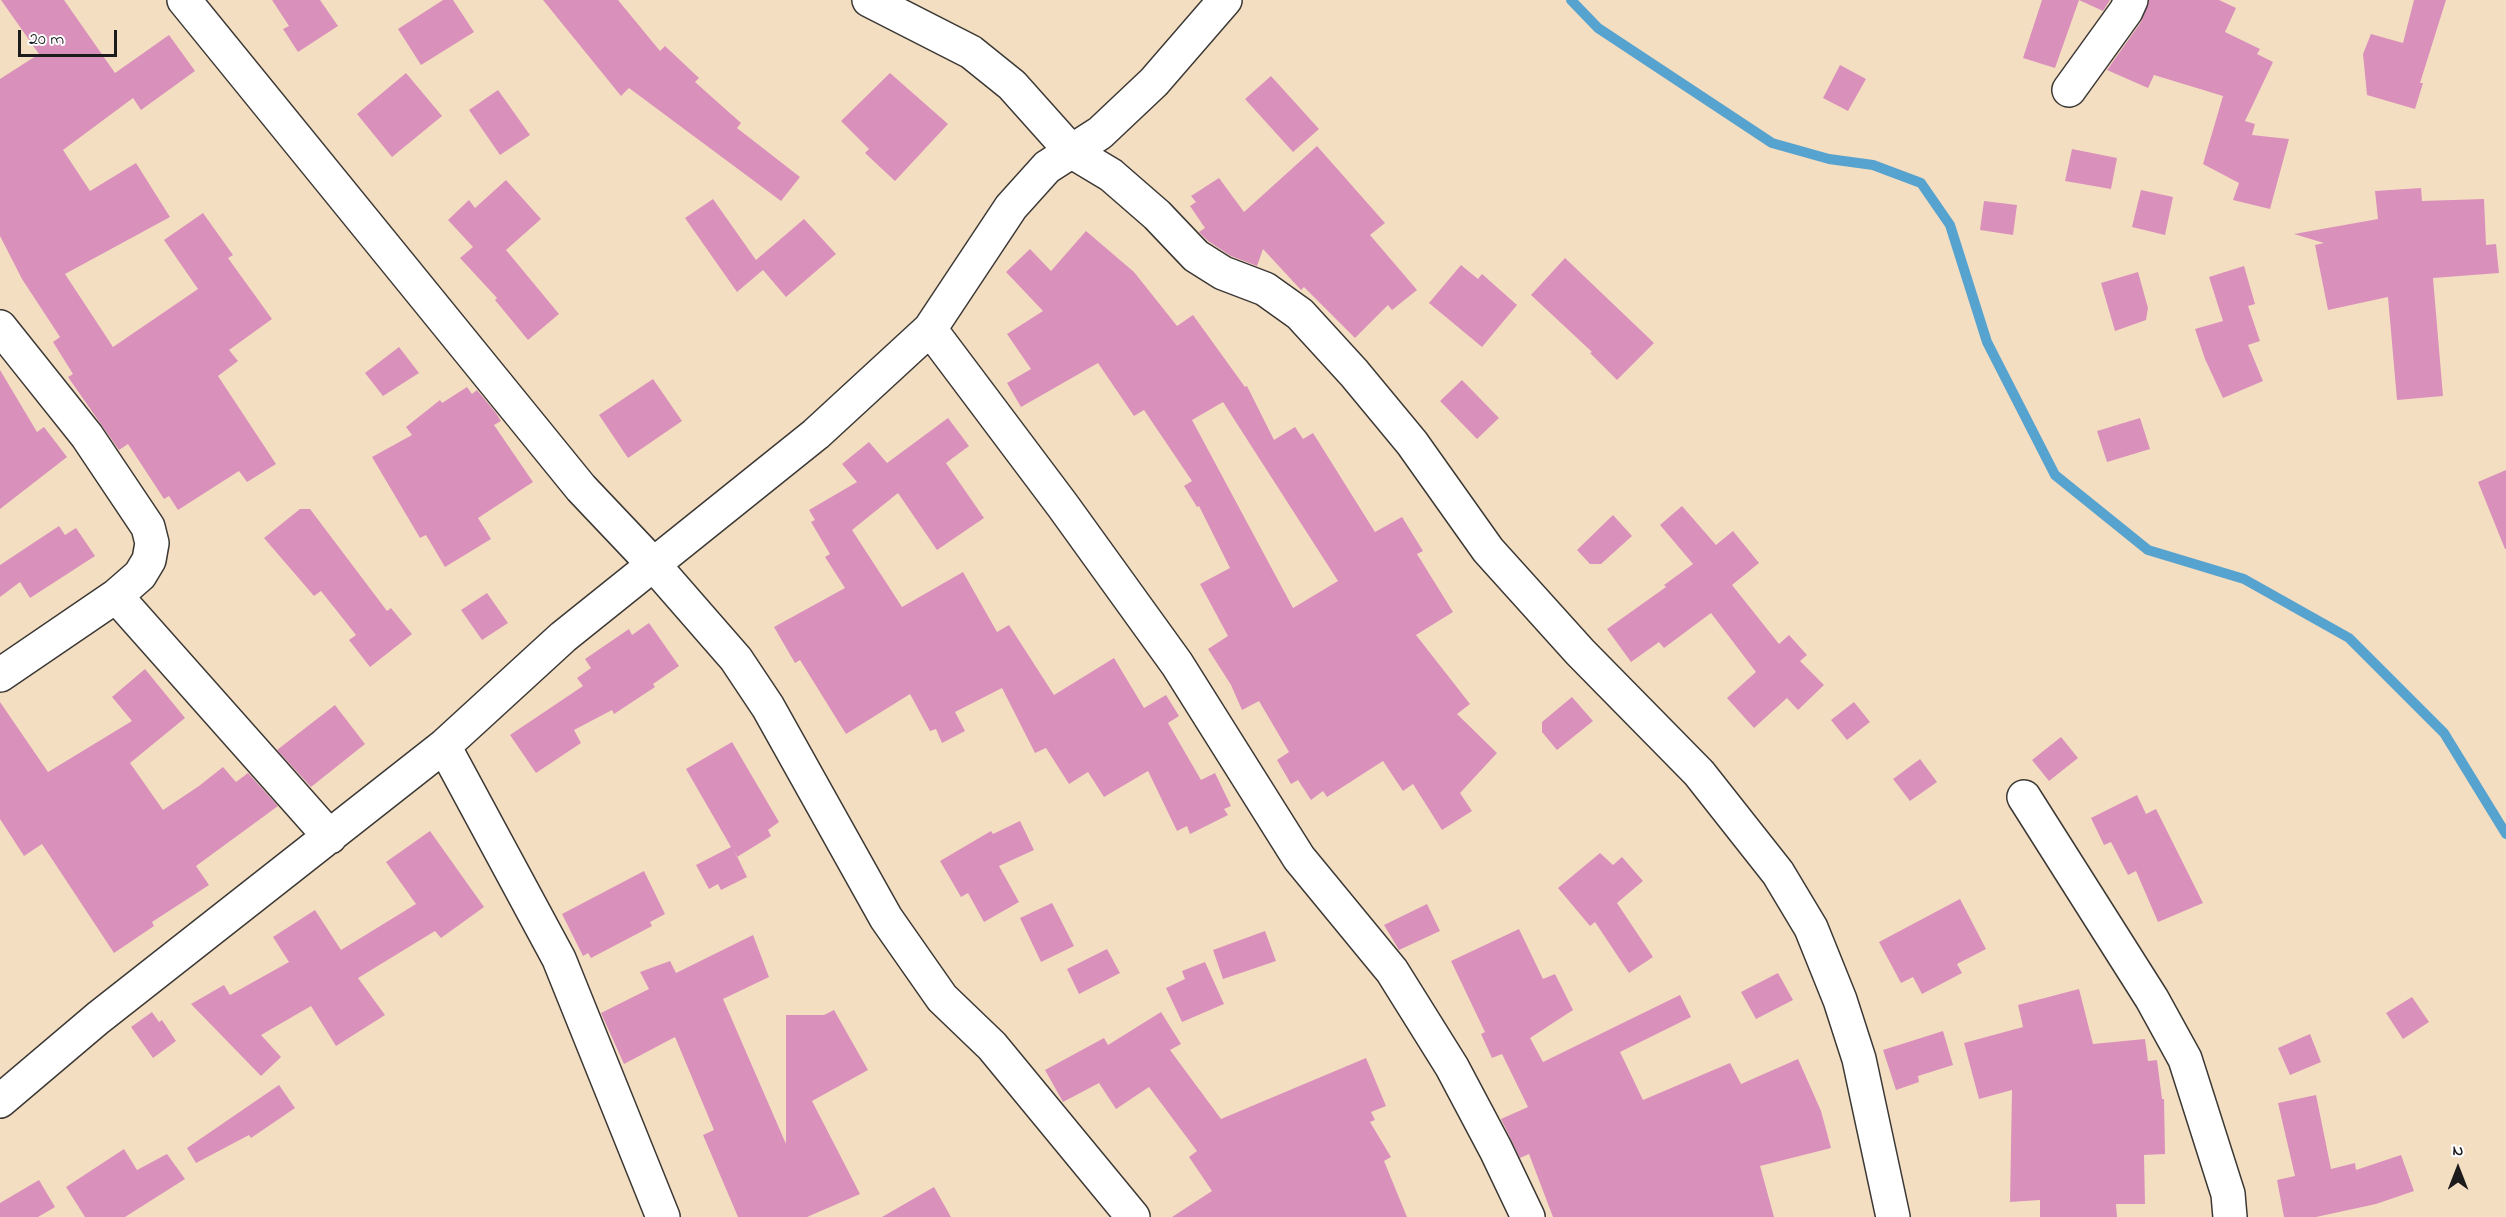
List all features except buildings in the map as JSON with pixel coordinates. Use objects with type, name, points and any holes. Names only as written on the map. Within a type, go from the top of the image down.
[{"type":"street","points":[[184,0],[581,488],[654,565],[736,659],[829,813],[886,918],[942,998],[992,1046],[1133,1217]]},
{"type":"street","points":[[869,0],[971,52],[1012,85],[1071,150],[1111,174],[1157,215],[1196,256],[1223,273],[1265,289],[1300,314],[1354,372],[1412,443],[1488,550],[1580,652],[1699,773],[1778,873],[1811,928],[1859,1059],[1893,1217]]},
{"type":"street","points":[[0,1101],[98,1018],[444,746],[563,636],[816,434],[930,329],[1011,207],[1047,167],[1100,133],[1154,82],[1225,0]]},
{"type":"street","points":[[2069,90],[2132,0]]},
{"type":"street","points":[[0,327],[87,436],[148,527],[152,543],[149,560],[140,575],[116,596],[0,675]]},
{"type":"street","points":[[930,329],[1064,506],[1178,664],[1299,858],[1392,971],[1452,1067],[1528,1217]]},
{"type":"street","points":[[116,596],[330,837]]},
{"type":"street","points":[[444,746],[559,959],[663,1217]]},
{"type":"street","points":[[2024,797],[2152,999],[2185,1059],[2228,1194],[2230,1217]]},
{"type":"waterway","points":[[1571,0],[1598,28],[1772,143],[1829,159],[1873,165],[1921,183],[1950,225],[1987,342],[2055,475],[2148,550],[2244,579],[2349,638],[2444,733],[2506,834]]}]
